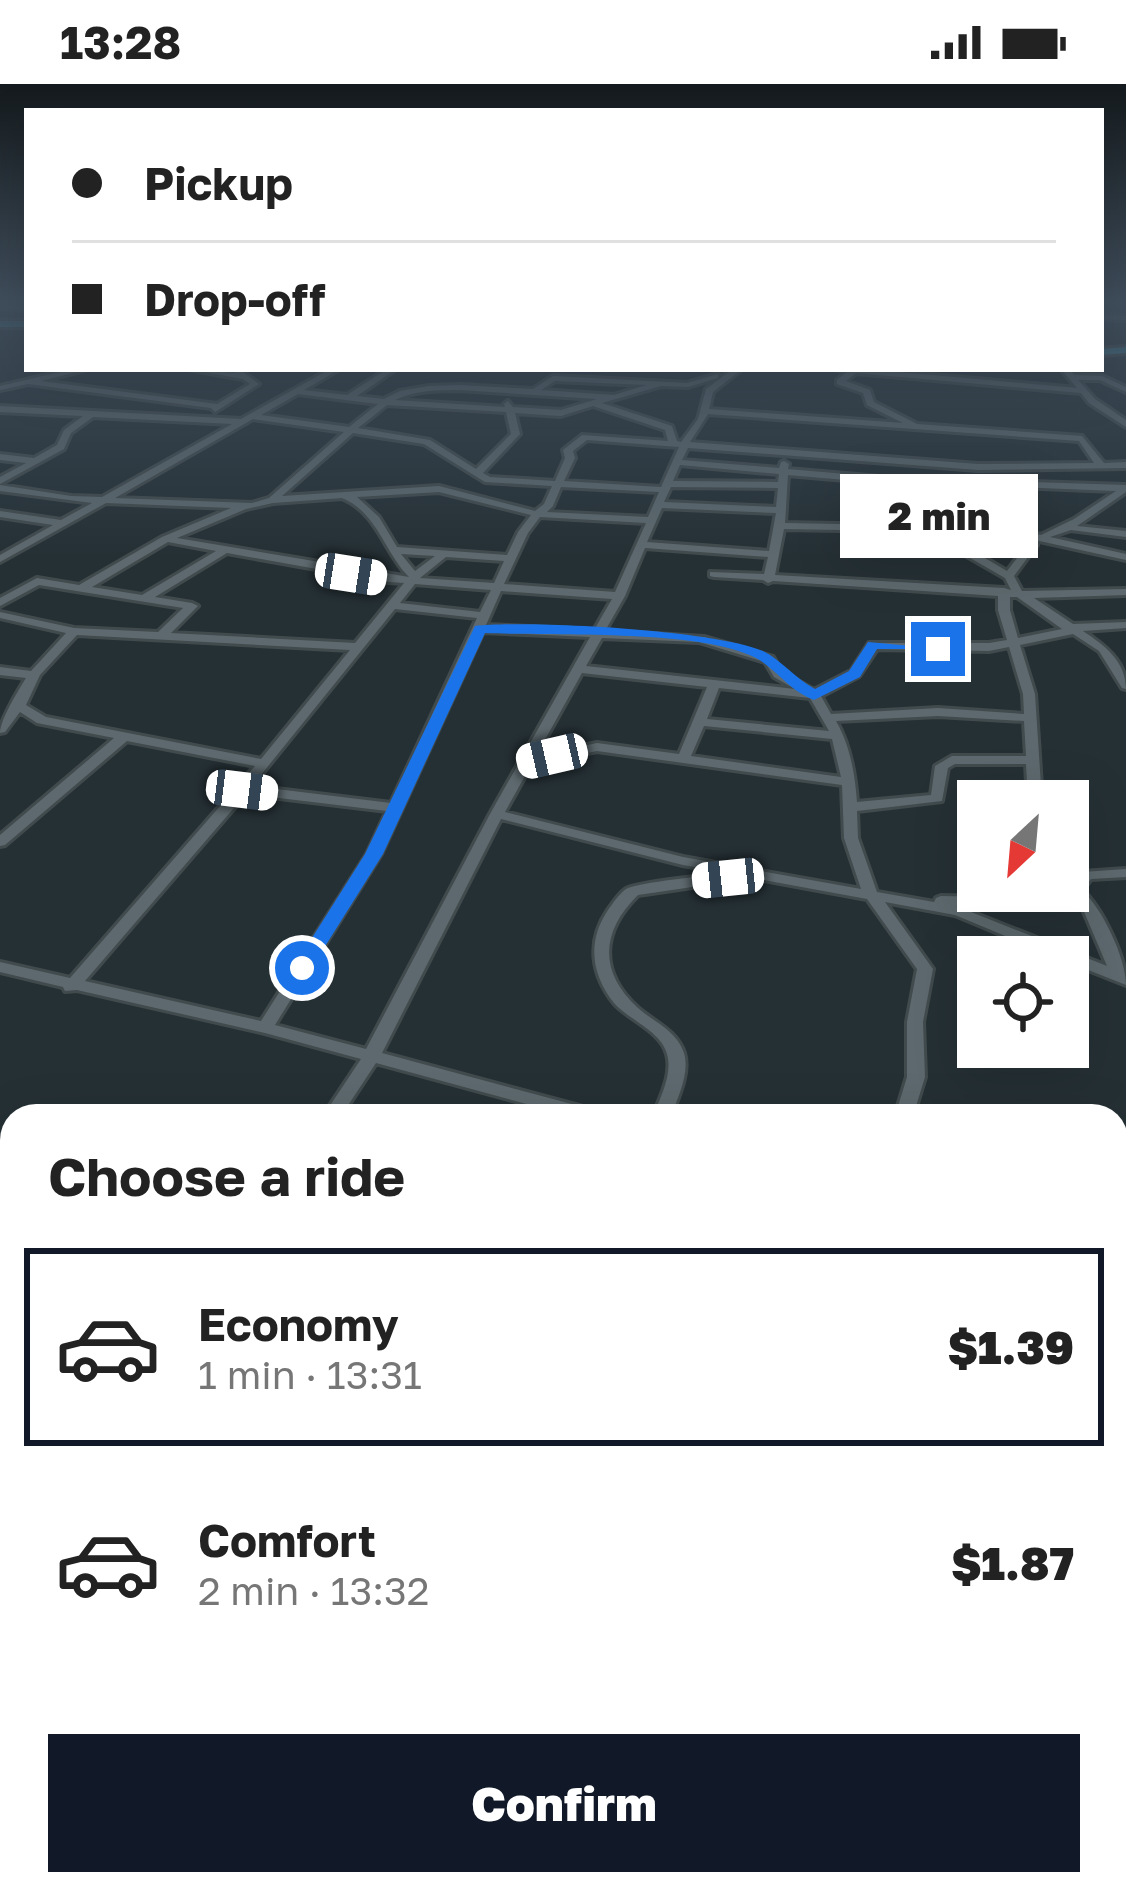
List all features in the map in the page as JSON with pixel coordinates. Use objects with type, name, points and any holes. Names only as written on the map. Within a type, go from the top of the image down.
[{"type":"street","points":[[70,388],[220,406]]},
{"type":"street","points":[[199,419],[249,388]]},
{"type":"street","points":[[0,559],[305,388]]},
{"type":"street","points":[[350,398],[365,388]]},
{"type":"street","points":[[272,500],[397,393],[537,389],[614,397],[647,388]]},
{"type":"street","points":[[340,1104],[371,1057],[497,814],[619,596],[677,462],[679,442],[704,411],[712,388]]},
{"type":"street","points":[[853,388],[867,392],[870,403],[917,427]]},
{"type":"street","points":[[1045,388],[1083,391]]},
{"type":"street","points":[[1080,388],[1126,424]]},
{"type":"street","points":[[476,474],[514,438],[514,411],[498,390]]},
{"type":"street","points":[[298,392],[514,411],[566,413],[603,407]]},
{"type":"street","points":[[577,392],[603,407],[669,428],[679,442]]},
{"type":"street","points":[[0,484],[61,447],[67,432],[116,394]]},
{"type":"street","points":[[592,438],[589,423],[614,397]]},
{"type":"street","points":[[0,409],[249,420],[351,430],[427,442],[494,481],[667,487],[782,479],[1126,488]]},
{"type":"street","points":[[704,411],[800,438],[937,462],[1010,469],[1126,465]]},
{"type":"street","points":[[941,482],[937,462],[952,427]]},
{"type":"street","points":[[265,1028],[374,854],[511,558],[557,485],[569,448],[592,438],[679,442],[952,427],[1082,440],[1100,464]]},
{"type":"street","points":[[768,580],[780,526],[782,479],[800,438]]},
{"type":"street","points":[[0,457],[36,461]]},
{"type":"street","points":[[677,462],[782,479]]},
{"type":"street","points":[[0,484],[104,498],[246,506]]},
{"type":"street","points":[[984,484],[1005,530]]},
{"type":"street","points":[[1075,529],[1104,500],[1126,488]]},
{"type":"street","points":[[81,589],[166,539],[272,500],[448,490],[537,514],[781,510]]},
{"type":"street","points":[[340,494],[367,507],[414,579]]},
{"type":"street","points":[[0,514],[61,524]]},
{"type":"street","points":[[780,526],[1005,530],[1126,557]]},
{"type":"street","points":[[952,528],[969,554],[1009,576]]},
{"type":"street","points":[[1034,537],[1075,529],[1126,534]]},
{"type":"street","points":[[1034,537],[1009,576],[1034,780]]},
{"type":"street","points":[[166,539],[414,579],[619,596]]},
{"type":"street","points":[[644,545],[772,554]]},
{"type":"street","points":[[144,598],[225,550]]},
{"type":"street","points":[[393,550],[511,558]]},
{"type":"street","points":[[70,987],[264,764],[414,579],[441,556]]},
{"type":"street","points":[[713,574],[1084,597],[1126,592]]},
{"type":"street","points":[[0,603],[37,581],[192,606],[160,637]]},
{"type":"street","points":[[1011,592],[1103,650],[1126,685]]},
{"type":"street","points":[[393,605],[483,622],[700,640],[769,660],[785,679],[814,695],[838,736],[852,807],[850,838],[870,892],[925,970],[915,1022],[916,1077],[908,1104]]},
{"type":"street","points":[[0,615],[74,631],[357,647]]},
{"type":"street","points":[[578,669],[814,695],[855,674],[873,645],[997,646],[1015,638],[1126,625]]},
{"type":"street","points":[[0,729],[19,706],[34,675],[74,631]]},
{"type":"street","points":[[0,670],[34,675]]},
{"type":"street","points":[[684,758],[714,686]]},
{"type":"street","points":[[19,706],[59,725],[264,764]]},
{"type":"street","points":[[826,718],[938,712],[1030,718]]},
{"type":"street","points":[[701,722],[838,736]]},
{"type":"street","points":[[0,842],[123,737]]},
{"type":"street","points":[[526,762],[597,747],[849,782]]},
{"type":"street","points":[[852,807],[937,798],[942,766],[952,760],[1033,760]]},
{"type":"street","points":[[242,790],[395,808]]},
{"type":"street","points":[[497,814],[683,861],[917,900],[997,924],[1123,978]]},
{"type":"street","points":[[666,1104],[677,1067],[676,1052],[665,1036],[628,1009],[598,956],[599,937],[633,891],[755,873]]},
{"type":"street","points":[[1089,875],[1126,873]]},
{"type":"street","points":[[917,900],[957,898]]},
{"type":"street","points":[[1089,905],[1123,978]]},
{"type":"street","points":[[0,967],[70,987],[265,1028],[549,1104]]},
{"type":"route","points":[[302,968],[374,854],[480,628],[700,640],[761,655],[778,674],[814,695],[855,674],[873,645],[938,649]]}]
